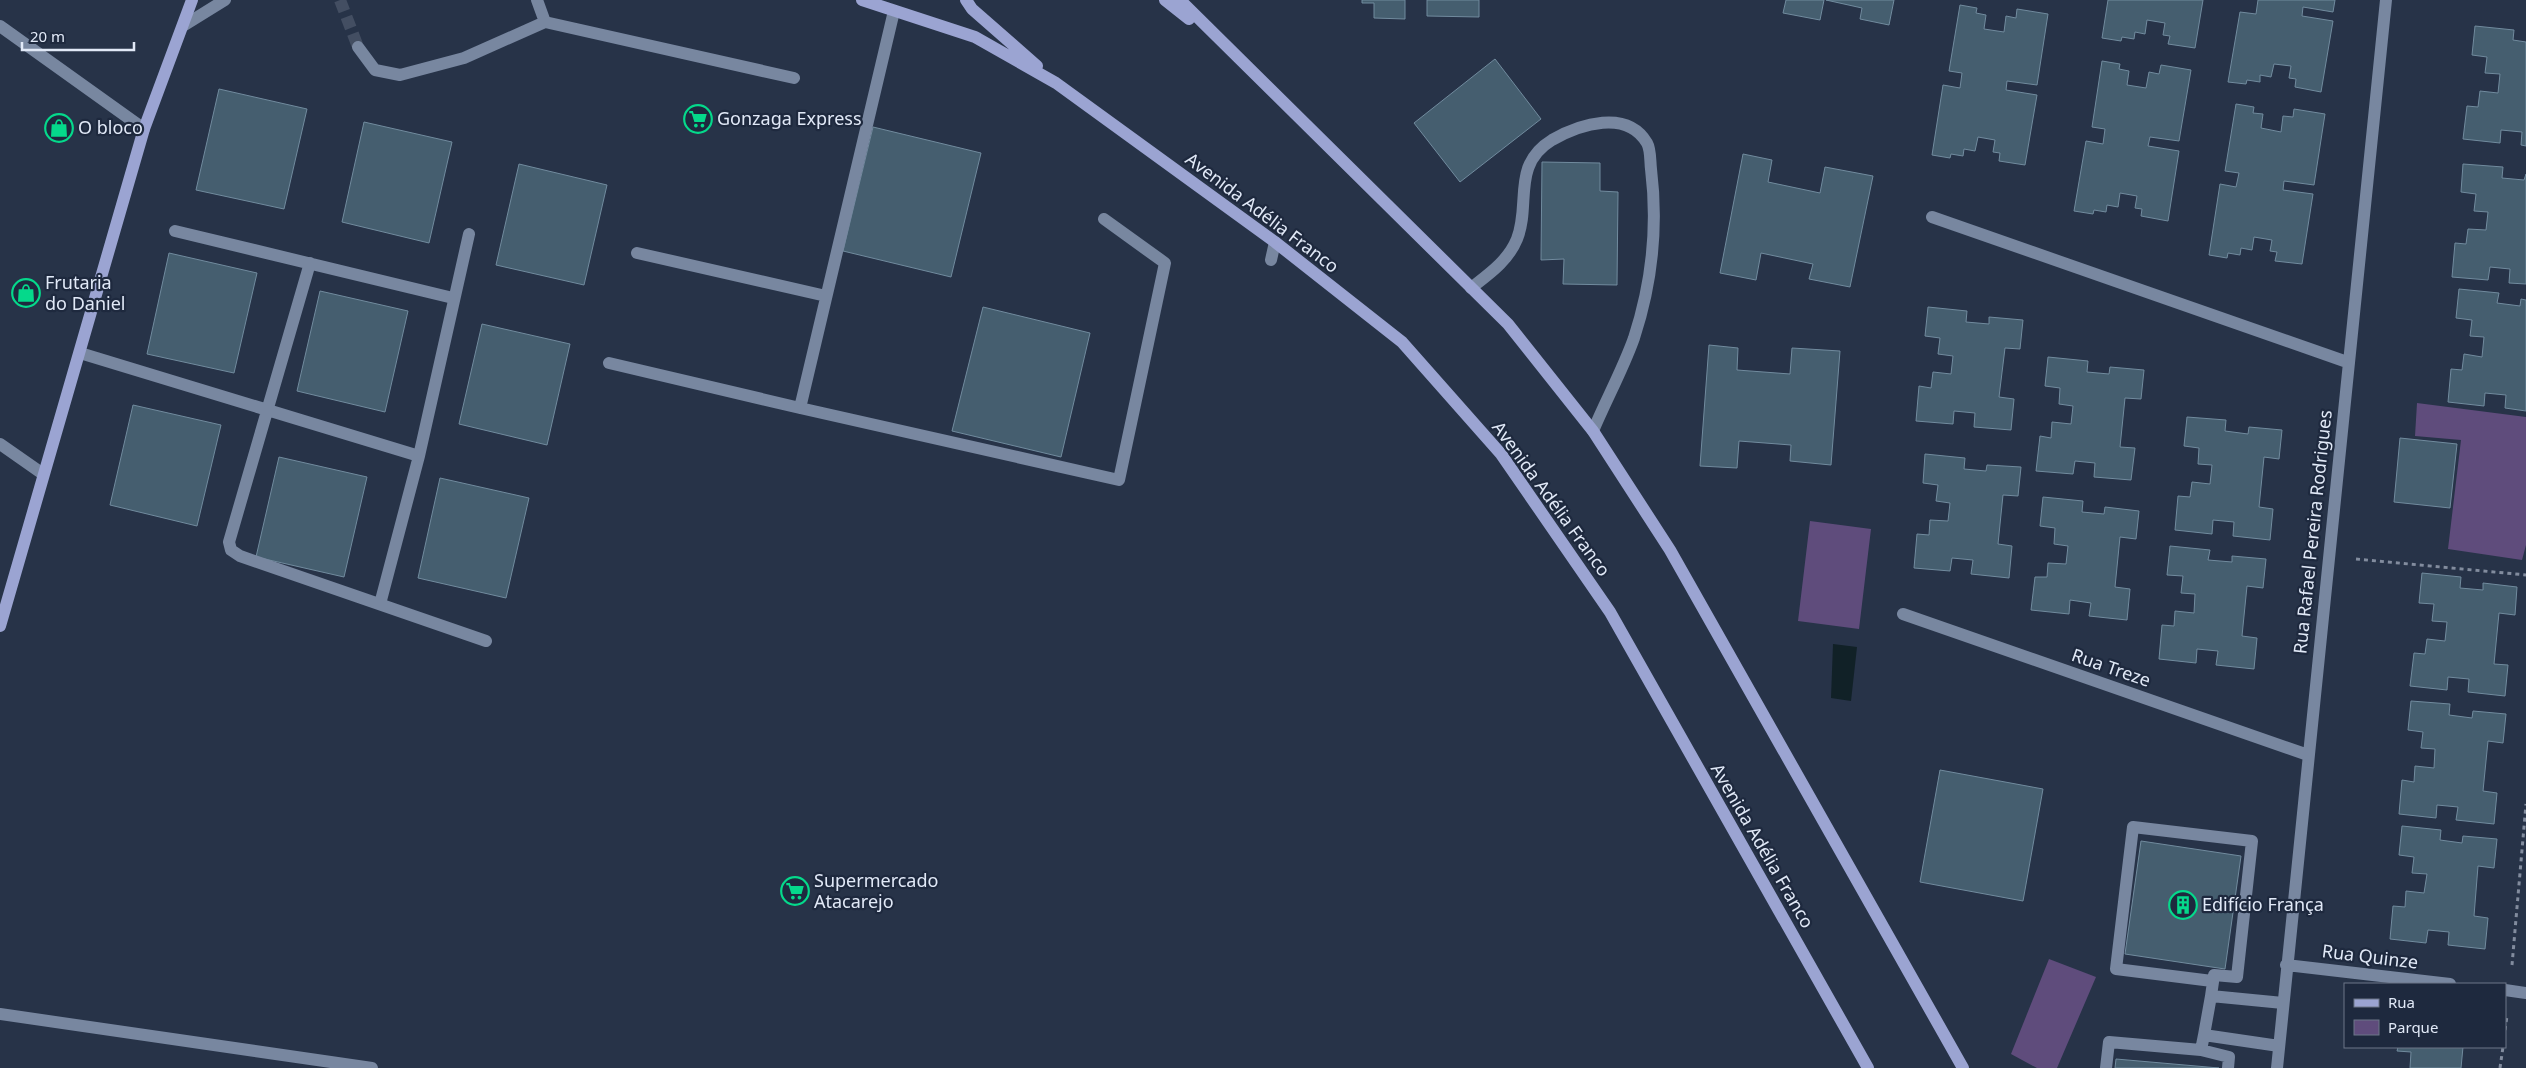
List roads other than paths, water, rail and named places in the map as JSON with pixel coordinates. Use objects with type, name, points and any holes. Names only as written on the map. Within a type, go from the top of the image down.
[{"type":"main road","points":[[0,626],[144,129],[192,0]]},
{"type":"main road","name":"Avenida Adélia Franco","points":[[862,0],[975,37],[1056,83],[1275,242],[1402,342],[1501,454],[1610,612],[1868,1068]]},
{"type":"main road","points":[[966,0],[972,9],[1056,83]]},
{"type":"main road","points":[[1165,0],[1226,48]]},
{"type":"main road","points":[[1180,0],[1226,48],[1508,324],[1593,432],[1670,550],[1963,1068]]},
{"type":"street","points":[[183,26],[226,0]]},
{"type":"street","points":[[537,0],[545,22]]},
{"type":"street","name":"Rua Rafael Pereira Rodrigues","points":[[2276,1068],[2347,362],[2386,0]]},
{"type":"street","points":[[800,408],[894,11]]},
{"type":"street","points":[[358,47],[375,70],[400,75],[464,58],[545,22],[794,78]]},
{"type":"street","points":[[0,26],[144,129]]},
{"type":"street","points":[[1471,288],[1501,264],[1518,238],[1527,167],[1536,154],[1552,140],[1590,124],[1612,121],[1633,128],[1648,144],[1656,206],[1650,274],[1634,338],[1593,432]]},
{"type":"street","points":[[1932,217],[2347,362]]},
{"type":"street","points":[[609,363],[1118,480],[1165,263],[1104,219]]},
{"type":"street","points":[[174,231],[453,298]]},
{"type":"street","points":[[380,604],[419,456],[453,298],[469,234]]},
{"type":"street","points":[[1271,260],[1275,242]]},
{"type":"street","points":[[637,253],[826,296]]},
{"type":"street","points":[[310,263],[229,542],[231,550],[240,556],[486,641]]},
{"type":"street","points":[[80,353],[419,456]]},
{"type":"street","points":[[0,444],[43,474]]},
{"type":"street","name":"Rua Treze","points":[[1903,614],[2308,755]]},
{"type":"street","points":[[2201,1050],[2214,975],[2237,977],[2252,840],[2133,827],[2116,969],[2212,981]]},
{"type":"street","name":"Rua Quinze","points":[[2286,965],[2441,983]]},
{"type":"street","points":[[2507,991],[2526,993]]},
{"type":"street","points":[[2211,996],[2283,1003]]},
{"type":"street","points":[[0,1014],[372,1068]]},
{"type":"street","points":[[2204,1035],[2279,1046]]},
{"type":"street","points":[[2106,1068],[2109,1042],[2201,1050],[2229,1057],[2228,1068]]},
{"type":"tunnel","points":[[340,0],[358,47]]},
{"type":"place","name":"Gonzaga Express","points":[[698,119]]},
{"type":"place","name":"O bloco","points":[[59,128]]},
{"type":"place","name":"Frutaria do Daniel","points":[[26,293]]},
{"type":"place","name":"Supermercado Atacarejo","points":[[795,891]]},
{"type":"place","name":"Edifício França","points":[[2183,905]]}]
